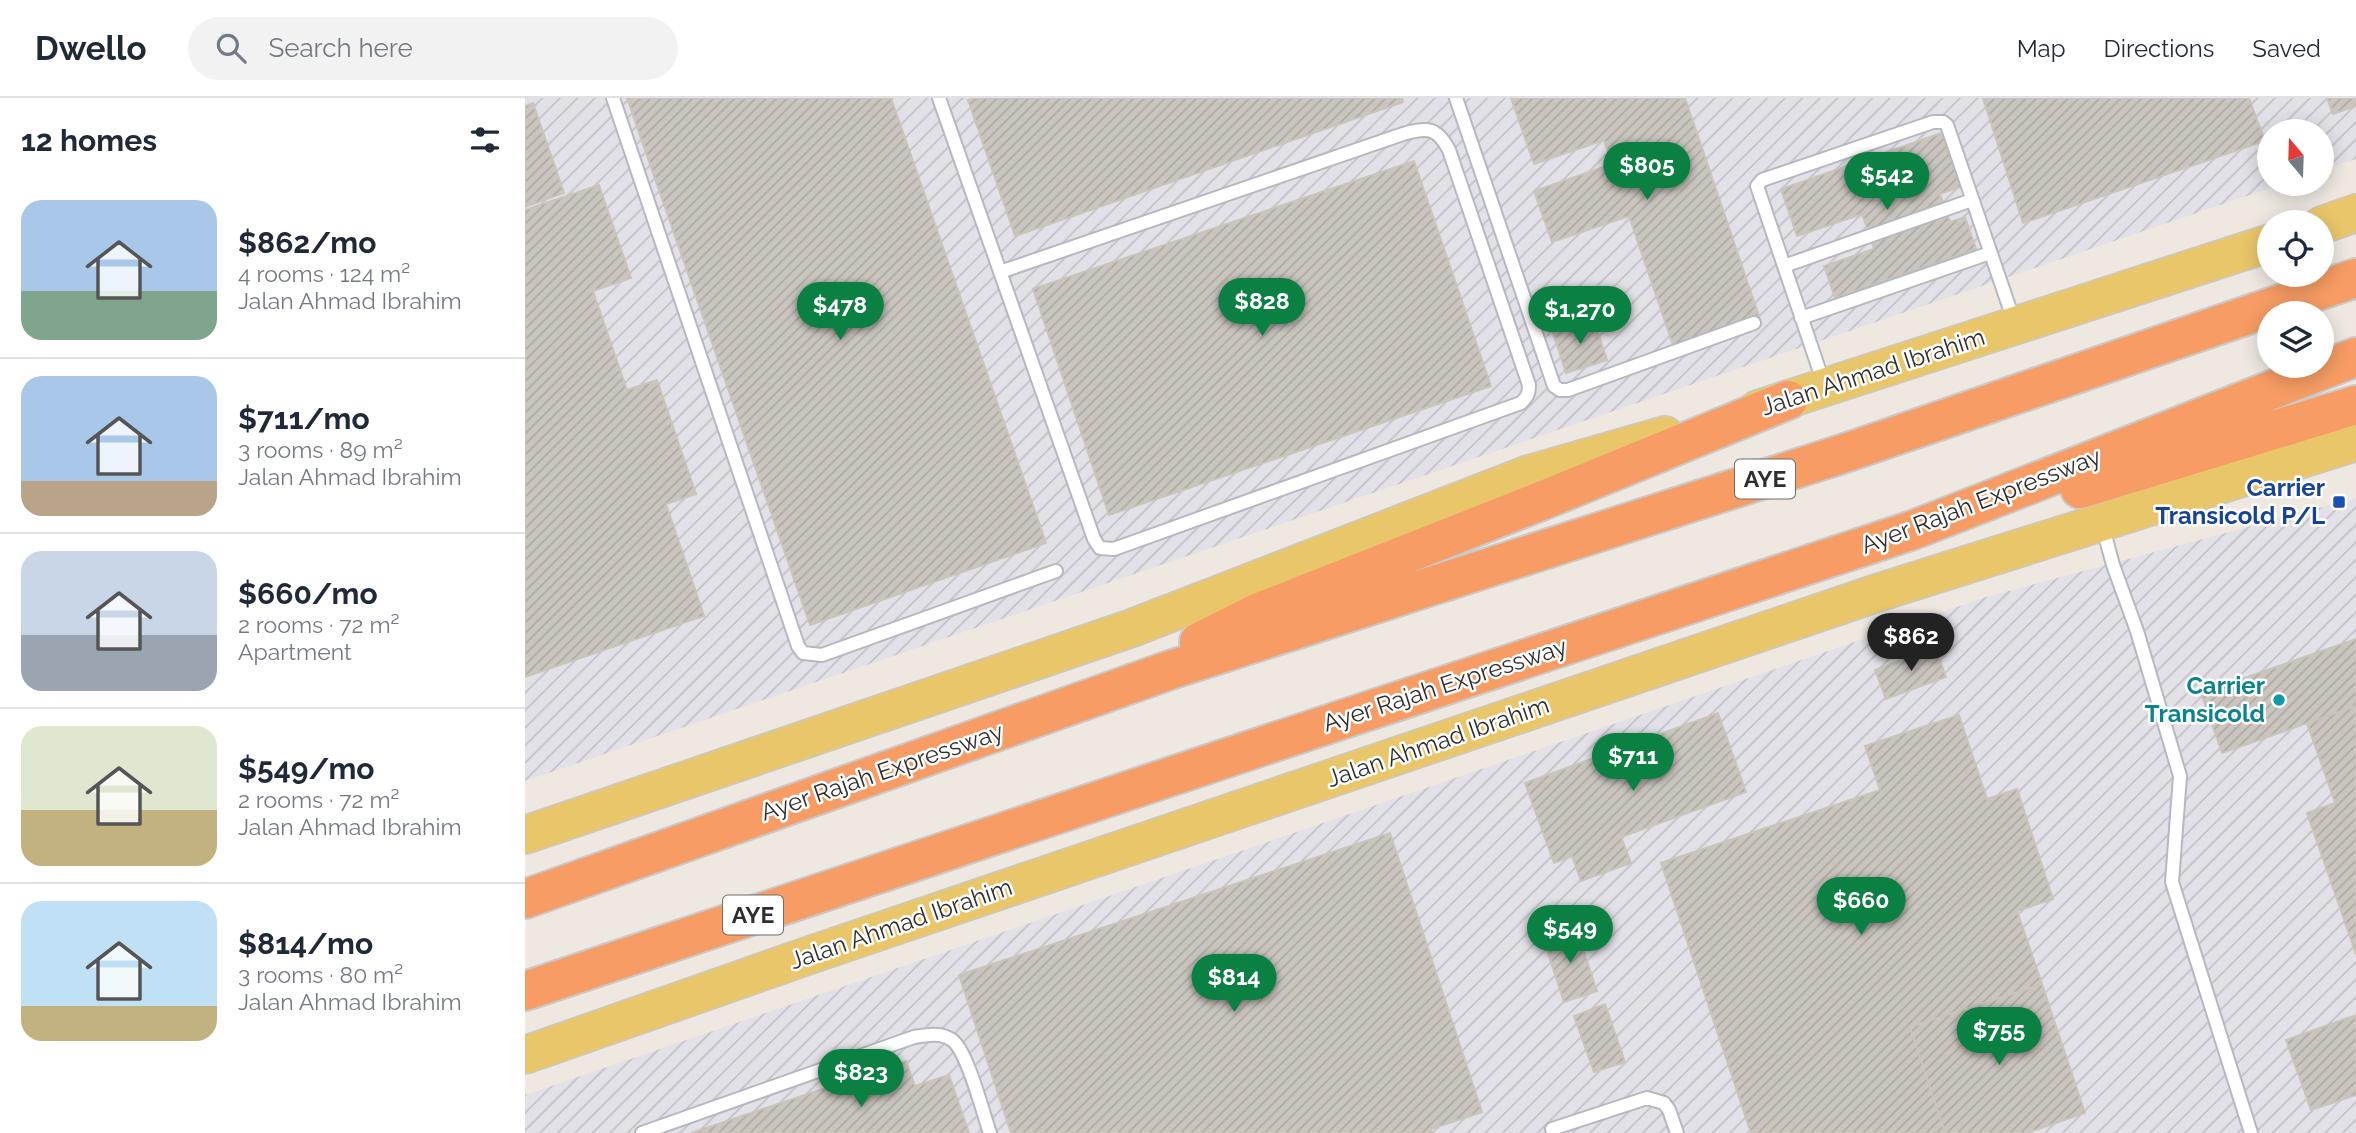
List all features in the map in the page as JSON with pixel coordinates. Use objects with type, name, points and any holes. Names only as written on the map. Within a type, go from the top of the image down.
[{"type":"highway","name":"Ayer Rajah Expressway","points":[[525,899],[1170,670],[1848,452],[2356,278]]},
{"type":"highway","name":"Ayer Rajah Expressway","points":[[525,990],[1913,530],[2356,357]]},
{"type":"highway","points":[[1170,670],[1187,651],[1203,639],[1257,613],[1788,400]]},
{"type":"highway","points":[[1913,530],[2035,503],[2356,405]]},
{"type":"main road","points":[[2334,221],[2356,213]]},
{"type":"main road","name":"Jalan Ahmad Ibrahim","points":[[525,835],[1132,628],[1529,474],[1788,400],[2257,247]]},
{"type":"main road","name":"Jalan Ahmad Ibrahim","points":[[525,1055],[1877,593],[2356,442]]},
{"type":"lane","points":[[613,98],[793,633],[803,653],[822,655],[1056,571]]},
{"type":"lane","points":[[939,98],[1000,272],[1094,539],[1100,548],[1114,549],[1521,403],[1529,391],[1449,150],[1437,132],[1429,130],[1403,134],[1000,272]]},
{"type":"lane","points":[[1456,98],[1554,386],[1560,390],[1568,390],[1754,323]]},
{"type":"lane","points":[[1825,388],[1758,186],[1762,180],[1938,121],[1947,125],[2016,326]]},
{"type":"lane","points":[[1784,267],[1972,200]]},
{"type":"lane","points":[[1801,318],[1990,253]]},
{"type":"lane","points":[[2102,522],[2113,565],[2137,631],[2180,776],[2172,882],[2251,1133]]},
{"type":"lane","points":[[642,1133],[914,1037],[932,1034],[953,1040],[964,1054],[990,1133]]},
{"type":"lane","points":[[1552,1129],[1647,1098],[1664,1103],[1677,1133]]},
{"type":"shaded area","points":[[525,98],[2356,98],[2356,159],[2335,166],[2335,119],[2257,119],[2257,192],[525,781]]},
{"type":"shaded area","points":[[2356,498],[2356,1133],[525,1133],[525,1095],[1986,597]]},
{"type":"building","points":[[627,98],[891,98],[1046,543],[810,625]]},
{"type":"building","points":[[1402,98],[1403,102],[1015,236],[968,100]]},
{"type":"building","points":[[1511,98],[1685,98],[1760,319],[1674,348],[1629,216],[1552,242],[1534,191],[1612,164],[1604,140],[1534,164]]},
{"type":"building","points":[[1983,98],[2249,98],[2257,120],[2257,144],[2023,223]]},
{"type":"building","points":[[2327,98],[2356,98],[2356,106],[2333,114]]},
{"type":"building","points":[[533,103],[564,193],[525,207],[525,106]]},
{"type":"building","points":[[1947,131],[1966,185],[1940,194],[1950,222],[1965,217],[1976,249],[1835,298],[1824,266],[1874,249],[1862,214],[1797,236],[1781,189]]},
{"type":"building","points":[[1414,161],[1491,386],[1109,515],[1033,289]]},
{"type":"building","points":[[599,185],[631,278],[593,291],[627,390],[657,380],[696,494],[666,504],[704,616],[525,677],[525,210]]},
{"type":"building","points":[[1594,320],[1607,360],[1566,373],[1553,333]]},
{"type":"building","name":"Carrier Transicold","points":[[2356,639],[2356,706],[2222,753],[2201,693]]},
{"type":"building","points":[[1935,647],[1946,677],[1886,699],[1875,670]]},
{"type":"building","points":[[2356,706],[2356,954],[2307,813],[2335,803],[2307,723]]},
{"type":"building","points":[[1718,713],[1746,792],[1621,837],[1631,863],[1581,881],[1572,856],[1554,863],[1525,783]]},
{"type":"building","points":[[1959,715],[1987,799],[2017,789],[2053,899],[2017,911],[2042,984],[1910,1027],[1945,1133],[1751,1133],[1661,863],[1880,790],[1865,746]]},
{"type":"building","points":[[1390,833],[1482,1112],[1431,1129],[1432,1133],[1011,1133],[959,975]]},
{"type":"building","points":[[1576,928],[1597,991],[1564,1002],[1543,938]]},
{"type":"building","points":[[2042,984],[2085,1113],[2027,1133],[1945,1133],[1910,1027]]},
{"type":"building","points":[[1605,1004],[1625,1062],[1594,1072],[1574,1016]]},
{"type":"building","points":[[2356,1015],[2356,1095],[2311,1110],[2286,1040]]},
{"type":"building","points":[[906,1061],[915,1086],[949,1075],[969,1133],[691,1133]]},
{"type":"place","name":"Carrier Transicold P/L","points":[[2339,502]]},
{"type":"place","name":"Carrier Transicold","points":[[2279,700]]}]
